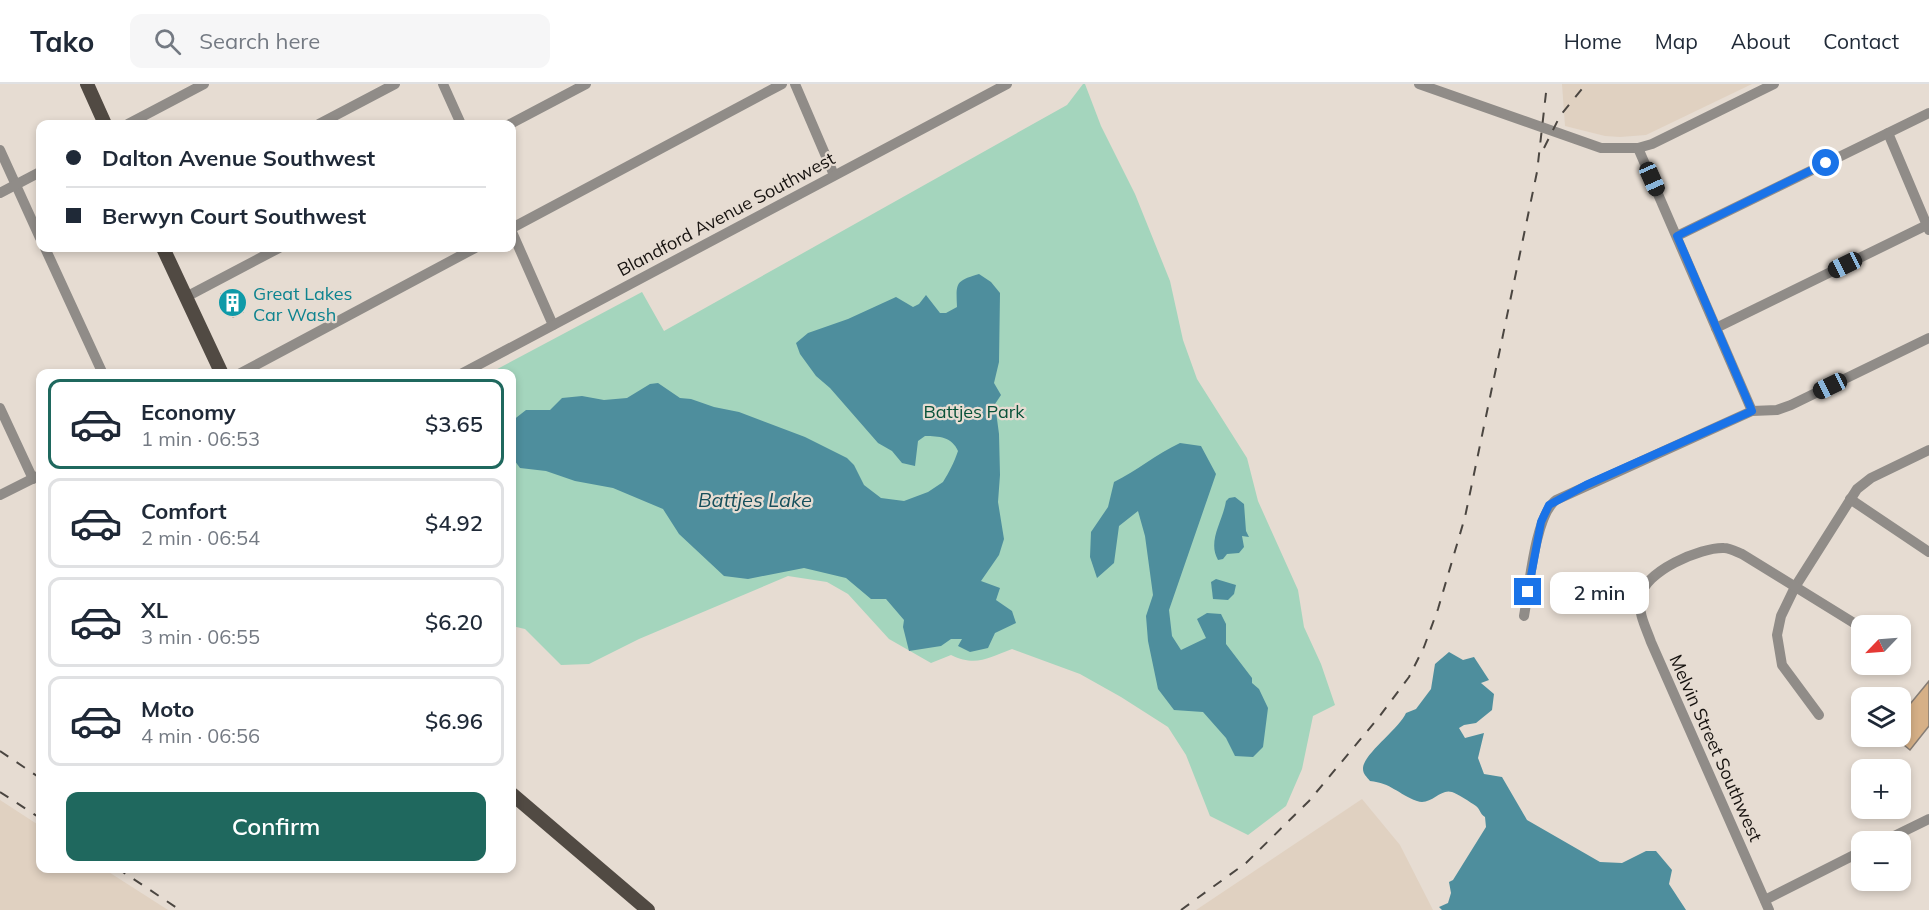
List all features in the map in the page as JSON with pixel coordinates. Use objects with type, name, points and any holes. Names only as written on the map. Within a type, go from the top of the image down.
[{"type":"main road","points":[[87,84],[103,120]]},
{"type":"main road","points":[[165,252],[220,369]]},
{"type":"main road","points":[[516,797],[648,910]]},
{"type":"street","points":[[136,120],[204,84]]},
{"type":"street","points":[[327,120],[395,84]]},
{"type":"street","points":[[443,84],[459,120]]},
{"type":"street","points":[[516,121],[586,84]]},
{"type":"street","points":[[516,228],[782,84]]},
{"type":"street","points":[[795,84],[834,175]]},
{"type":"street","name":"Blandford Avenue Southwest","points":[[470,369],[1007,84]]},
{"type":"street","points":[[1419,84],[1601,148],[1638,148],[1652,144],[1774,84]]},
{"type":"street","points":[[1677,236],[1929,113]]},
{"type":"street","points":[[1716,328],[1928,226],[1888,133]]},
{"type":"street","points":[[1638,148],[1752,411]]},
{"type":"street","points":[[0,150],[36,229]]},
{"type":"street","points":[[0,193],[36,174]]},
{"type":"street","points":[[516,239],[553,325]]},
{"type":"street","points":[[47,252],[101,369]]},
{"type":"street","points":[[186,297],[271,252]]},
{"type":"street","points":[[247,369],[467,252]]},
{"type":"street","points":[[1524,616],[1541,522],[1545,512],[1556,500],[1752,411],[1777,410],[1791,405],[1929,338]]},
{"type":"street","points":[[0,408],[36,475]]},
{"type":"street","points":[[1819,715],[1782,664],[1777,635],[1781,616],[1795,586],[1857,489],[1871,478],[1929,450]]},
{"type":"street","points":[[0,495],[36,477]]},
{"type":"street","points":[[1850,499],[1929,552]]},
{"type":"street","name":"Melvin Street Southwest","points":[[1767,905],[1651,642],[1641,614],[1640,596],[1645,586],[1656,575],[1674,564],[1700,553],[1726,548],[1742,554],[1795,586]]},
{"type":"street","points":[[1795,586],[1851,620]]},
{"type":"street","points":[[1904,831],[1929,819]]},
{"type":"street","points":[[1767,905],[1851,857]]},
{"type":"shaded area","points":[[1562,84],[1752,84],[1646,135],[1620,137],[1605,136],[1565,126]]},
{"type":"shaded area","points":[[1362,799],[1400,845],[1433,910],[1196,910]]},
{"type":"shaded area","points":[[0,800],[36,823],[36,873],[110,873],[168,910],[0,910]]},
{"type":"green space","name":"Battjes Park","points":[[1085,84],[1101,126],[1135,194],[1170,281],[1183,340],[1197,379],[1247,458],[1258,501],[1298,590],[1304,627],[1321,664],[1335,705],[1313,716],[1302,769],[1286,806],[1248,835],[1210,816],[1186,755],[1168,727],[1121,697],[1080,674],[1012,649],[982,660],[960,659],[951,655],[931,663],[889,639],[848,594],[827,582],[788,576],[639,639],[589,664],[561,665],[525,629],[516,627],[516,369],[497,369],[642,292],[664,331],[1067,105]]},
{"type":"water","name":"Battjes Lake","points":[[979,274],[991,282],[1000,293],[999,362],[994,383],[1001,395],[995,404],[999,434],[998,502],[1004,539],[999,555],[981,581],[1000,588],[996,600],[1012,611],[1016,623],[995,633],[988,648],[970,652],[958,646],[962,639],[951,639],[941,646],[909,651],[903,627],[904,620],[886,599],[871,599],[846,578],[804,568],[748,579],[724,576],[679,534],[663,509],[613,488],[575,481],[546,471],[520,468],[516,462],[516,418],[526,410],[550,410],[562,398],[582,396],[604,400],[627,398],[650,384],[658,383],[680,398],[739,412],[805,437],[847,458],[854,465],[864,485],[881,498],[904,501],[928,492],[943,482],[958,451],[955,446],[949,440],[940,437],[925,436],[918,441],[915,466],[902,463],[892,451],[878,443],[830,388],[816,376],[800,354],[796,343],[808,333],[848,319],[896,297],[913,307],[919,304],[926,295],[940,313],[946,313],[957,307],[957,288],[965,279]]},
{"type":"water","points":[[1180,443],[1201,446],[1216,474],[1169,610],[1172,636],[1181,650],[1206,638],[1197,619],[1207,613],[1221,614],[1226,624],[1226,644],[1252,678],[1252,683],[1259,689],[1268,708],[1263,747],[1253,757],[1235,756],[1226,738],[1203,712],[1174,710],[1158,689],[1148,641],[1146,616],[1153,595],[1145,536],[1138,511],[1119,526],[1114,563],[1097,578],[1090,557],[1091,532],[1108,507],[1114,482]]},
{"type":"water","points":[[1235,497],[1244,504],[1246,531],[1249,537],[1242,536],[1244,547],[1239,553],[1227,554],[1223,559],[1218,560],[1214,546],[1215,538],[1226,501]]},
{"type":"water","points":[[1216,579],[1236,585],[1234,594],[1228,600],[1213,599],[1211,582]]},
{"type":"water","points":[[1449,652],[1463,660],[1474,657],[1489,680],[1481,683],[1494,694],[1492,710],[1476,723],[1459,728],[1465,738],[1484,733],[1478,758],[1484,774],[1502,777],[1527,820],[1600,862],[1622,863],[1646,851],[1656,851],[1672,870],[1669,884],[1686,910],[1442,910],[1439,907],[1448,903],[1451,893],[1449,882],[1453,880],[1486,827],[1485,817],[1476,806],[1452,792],[1443,792],[1427,801],[1417,801],[1389,786],[1370,781],[1363,769],[1364,763],[1374,749],[1396,727],[1406,713],[1416,709],[1431,689],[1435,664]]},
{"type":"building","name":"Great Lakes Car Wash","points":[[231,289],[243,312],[233,317],[221,294]]},
{"type":"building","points":[[1929,681],[1929,726],[1910,750],[1906,747],[1911,747],[1911,703]]},
{"type":"railway","points":[[1181,910],[1246,863],[1309,801],[1409,677],[1424,647],[1438,609],[1465,517],[1537,172],[1547,84]]},
{"type":"railway","points":[[1544,148],[1560,116],[1586,84]]},
{"type":"railway","points":[[0,751],[36,775]]},
{"type":"railway","points":[[0,792],[36,815]]},
{"type":"railway","points":[[124,873],[180,910]]},
{"type":"place","name":"Great Lakes Car Wash","points":[[232,303]]},
{"type":"route","points":[[1528,592],[1541,522],[1549,505],[1586,485],[1752,411],[1677,236],[1826,163]]}]
